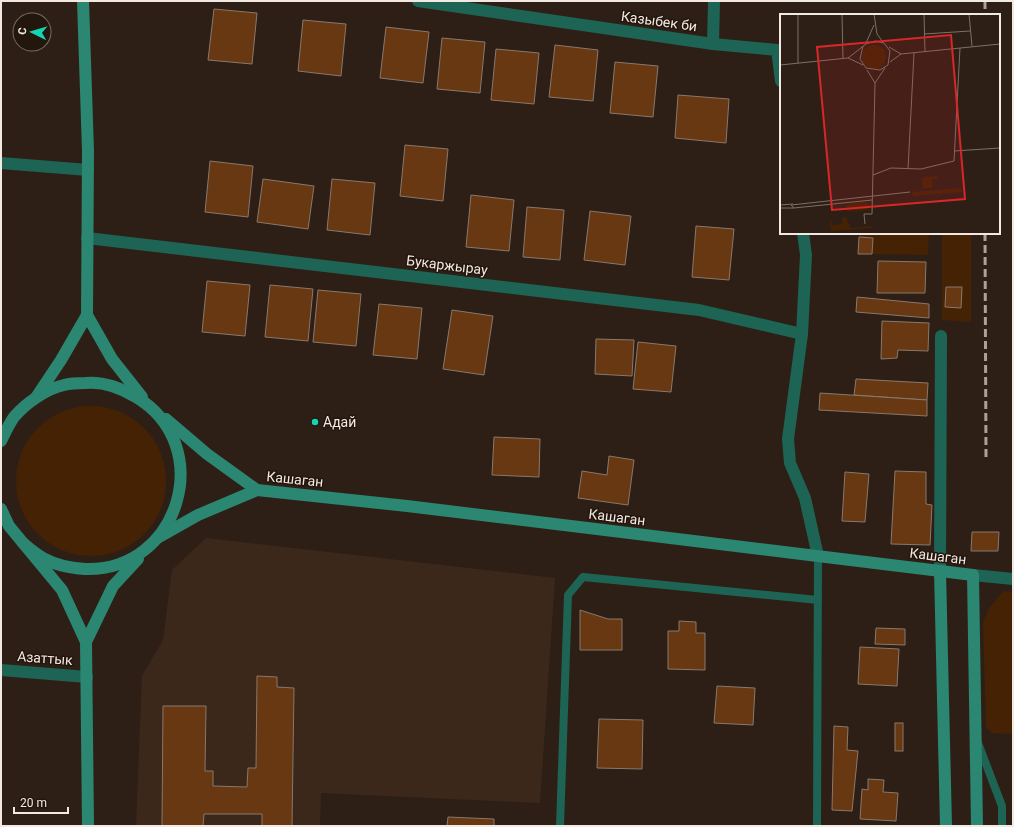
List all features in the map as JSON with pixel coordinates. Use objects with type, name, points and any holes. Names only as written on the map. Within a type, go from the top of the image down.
[{"type":"street","points":[[83,1],[88,170],[87,315],[112,359],[148,404],[168,426],[179,454],[181,483],[174,512],[159,537],[113,586],[86,642]]},
{"type":"street","name":"Казыбек би","points":[[418,1],[713,44],[776,50],[780,75]]},
{"type":"street","points":[[713,44],[714,1]]},
{"type":"street","points":[[1,163],[88,170]]},
{"type":"street","points":[[803,234],[806,255],[802,334],[788,439],[790,463],[805,498],[818,556]]},
{"type":"street","name":"Букаржырау","points":[[87,238],[699,310],[802,334]]},
{"type":"street","points":[[1,425],[14,417],[36,397],[61,360],[87,315]]},
{"type":"street","points":[[941,336],[940,571],[946,826]]},
{"type":"street","points":[[36,397],[64,385],[93,382],[123,388],[148,404],[207,454],[257,490]]},
{"type":"street","points":[[1,441],[14,417]]},
{"type":"street","points":[[159,537],[198,515],[257,490]]},
{"type":"street","name":"Кашаган","points":[[257,490],[415,507],[973,576]]},
{"type":"street","points":[[1,509],[5,523],[62,590],[86,642],[88,826]]},
{"type":"street","points":[[23,544],[45,560],[71,568],[98,569],[125,562],[149,547]]},
{"type":"street","points":[[977,826],[973,576],[1013,579]]},
{"type":"street","name":"Азаттык","points":[[1,670],[87,676]]},
{"type":"lane","points":[[817,826],[818,556]]},
{"type":"lane","points":[[560,826],[568,595],[583,577],[818,600]]},
{"type":"lane","points":[[976,737],[1002,806],[1002,826]]},
{"type":"shaded area","points":[[859,234],[929,234],[928,255],[872,254],[873,238],[859,237]]},
{"type":"shaded area","points":[[942,234],[971,234],[971,322],[942,320]]},
{"type":"shaded area","points":[[91,406],[113,409],[133,419],[144,428],[153,439],[163,459],[166,481],[163,503],[153,523],[144,534],[133,543],[113,553],[91,556],[69,553],[49,543],[38,534],[29,523],[19,503],[16,481],[19,459],[29,439],[38,428],[49,419],[69,409]]},
{"type":"shaded area","points":[[206,538],[555,578],[540,803],[321,793],[320,826],[136,826],[142,676],[163,640],[172,570]]},
{"type":"shaded area","points":[[1004,591],[1013,592],[1013,734],[992,733],[986,727],[983,623],[989,608]]},
{"type":"building","points":[[214,9],[257,13],[252,64],[208,60]]},
{"type":"building","points":[[303,20],[346,24],[341,76],[298,71]]},
{"type":"building","points":[[386,27],[429,32],[423,83],[380,78]]},
{"type":"building","points":[[442,38],[485,42],[480,93],[437,89]]},
{"type":"building","points":[[555,45],[598,50],[593,101],[549,97]]},
{"type":"building","points":[[496,49],[539,53],[534,104],[491,100]]},
{"type":"building","points":[[615,62],[658,66],[653,117],[610,113]]},
{"type":"building","points":[[678,95],[729,99],[726,143],[675,138]]},
{"type":"building","points":[[405,145],[448,149],[443,201],[400,196]]},
{"type":"building","points":[[210,161],[253,166],[248,217],[205,212]]},
{"type":"building","points":[[263,179],[314,186],[308,229],[257,222]]},
{"type":"building","points":[[332,179],[375,183],[370,235],[327,230]]},
{"type":"building","points":[[471,195],[514,200],[509,251],[466,247]]},
{"type":"building","points":[[527,207],[564,210],[560,260],[523,257]]},
{"type":"building","points":[[590,211],[631,216],[625,265],[584,260]]},
{"type":"building","points":[[696,226],[734,229],[729,280],[692,277]]},
{"type":"building","points":[[859,237],[873,238],[872,254],[858,254]]},
{"type":"building","points":[[878,261],[926,262],[925,293],[877,293]]},
{"type":"building","points":[[207,281],[250,285],[245,336],[202,332]]},
{"type":"building","points":[[270,285],[313,289],[308,341],[265,337]]},
{"type":"building","points":[[946,287],[962,287],[961,308],[945,307]]},
{"type":"building","points":[[318,290],[361,294],[356,346],[313,342]]},
{"type":"building","points":[[857,297],[929,304],[929,318],[856,312]]},
{"type":"building","points":[[379,304],[422,308],[417,359],[373,355]]},
{"type":"building","points":[[452,310],[493,316],[484,375],[443,369]]},
{"type":"building","points":[[882,321],[929,323],[928,351],[898,350],[897,358],[881,359]]},
{"type":"building","points":[[596,339],[634,340],[632,376],[595,374]]},
{"type":"building","points":[[638,342],[676,346],[671,392],[633,389]]},
{"type":"building","points":[[856,379],[928,383],[927,400],[854,395]]},
{"type":"building","points":[[820,393],[927,400],[927,416],[819,410]]},
{"type":"building","points":[[494,437],[540,439],[539,477],[492,475]]},
{"type":"building","points":[[609,456],[634,460],[628,505],[578,498],[582,471],[607,475]]},
{"type":"building","points":[[895,471],[926,472],[926,504],[932,505],[930,545],[891,544]]},
{"type":"building","points":[[845,472],[869,474],[865,522],[842,521]]},
{"type":"building","points":[[972,532],[999,532],[998,551],[971,551]]},
{"type":"building","points":[[580,610],[608,619],[622,619],[622,650],[580,650]]},
{"type":"building","points":[[679,621],[696,622],[696,633],[705,633],[705,670],[668,669],[668,631],[679,631]]},
{"type":"building","points":[[876,628],[905,629],[905,645],[875,644]]},
{"type":"building","points":[[860,647],[899,649],[897,686],[858,684]]},
{"type":"building","points":[[257,676],[277,677],[277,687],[294,688],[292,826],[262,826],[262,814],[204,814],[203,826],[162,826],[163,706],[206,706],[205,771],[213,771],[213,786],[247,787],[248,768],[256,768]]},
{"type":"building","points":[[717,686],[755,688],[753,725],[714,723]]},
{"type":"building","points":[[599,719],[643,720],[642,769],[597,768]]},
{"type":"building","points":[[895,723],[903,723],[903,751],[895,751]]},
{"type":"building","points":[[834,726],[848,727],[847,750],[858,751],[852,811],[832,810]]},
{"type":"building","points":[[868,779],[884,780],[883,792],[898,793],[896,821],[860,819],[862,789],[868,790]]},
{"type":"building","points":[[448,817],[494,819],[494,826],[447,826]]},
{"type":"railway","points":[[985,1],[985,14]]},
{"type":"railway","points":[[985,234],[986,459]]},
{"type":"place","name":"Адай","points":[[315,422]]}]
